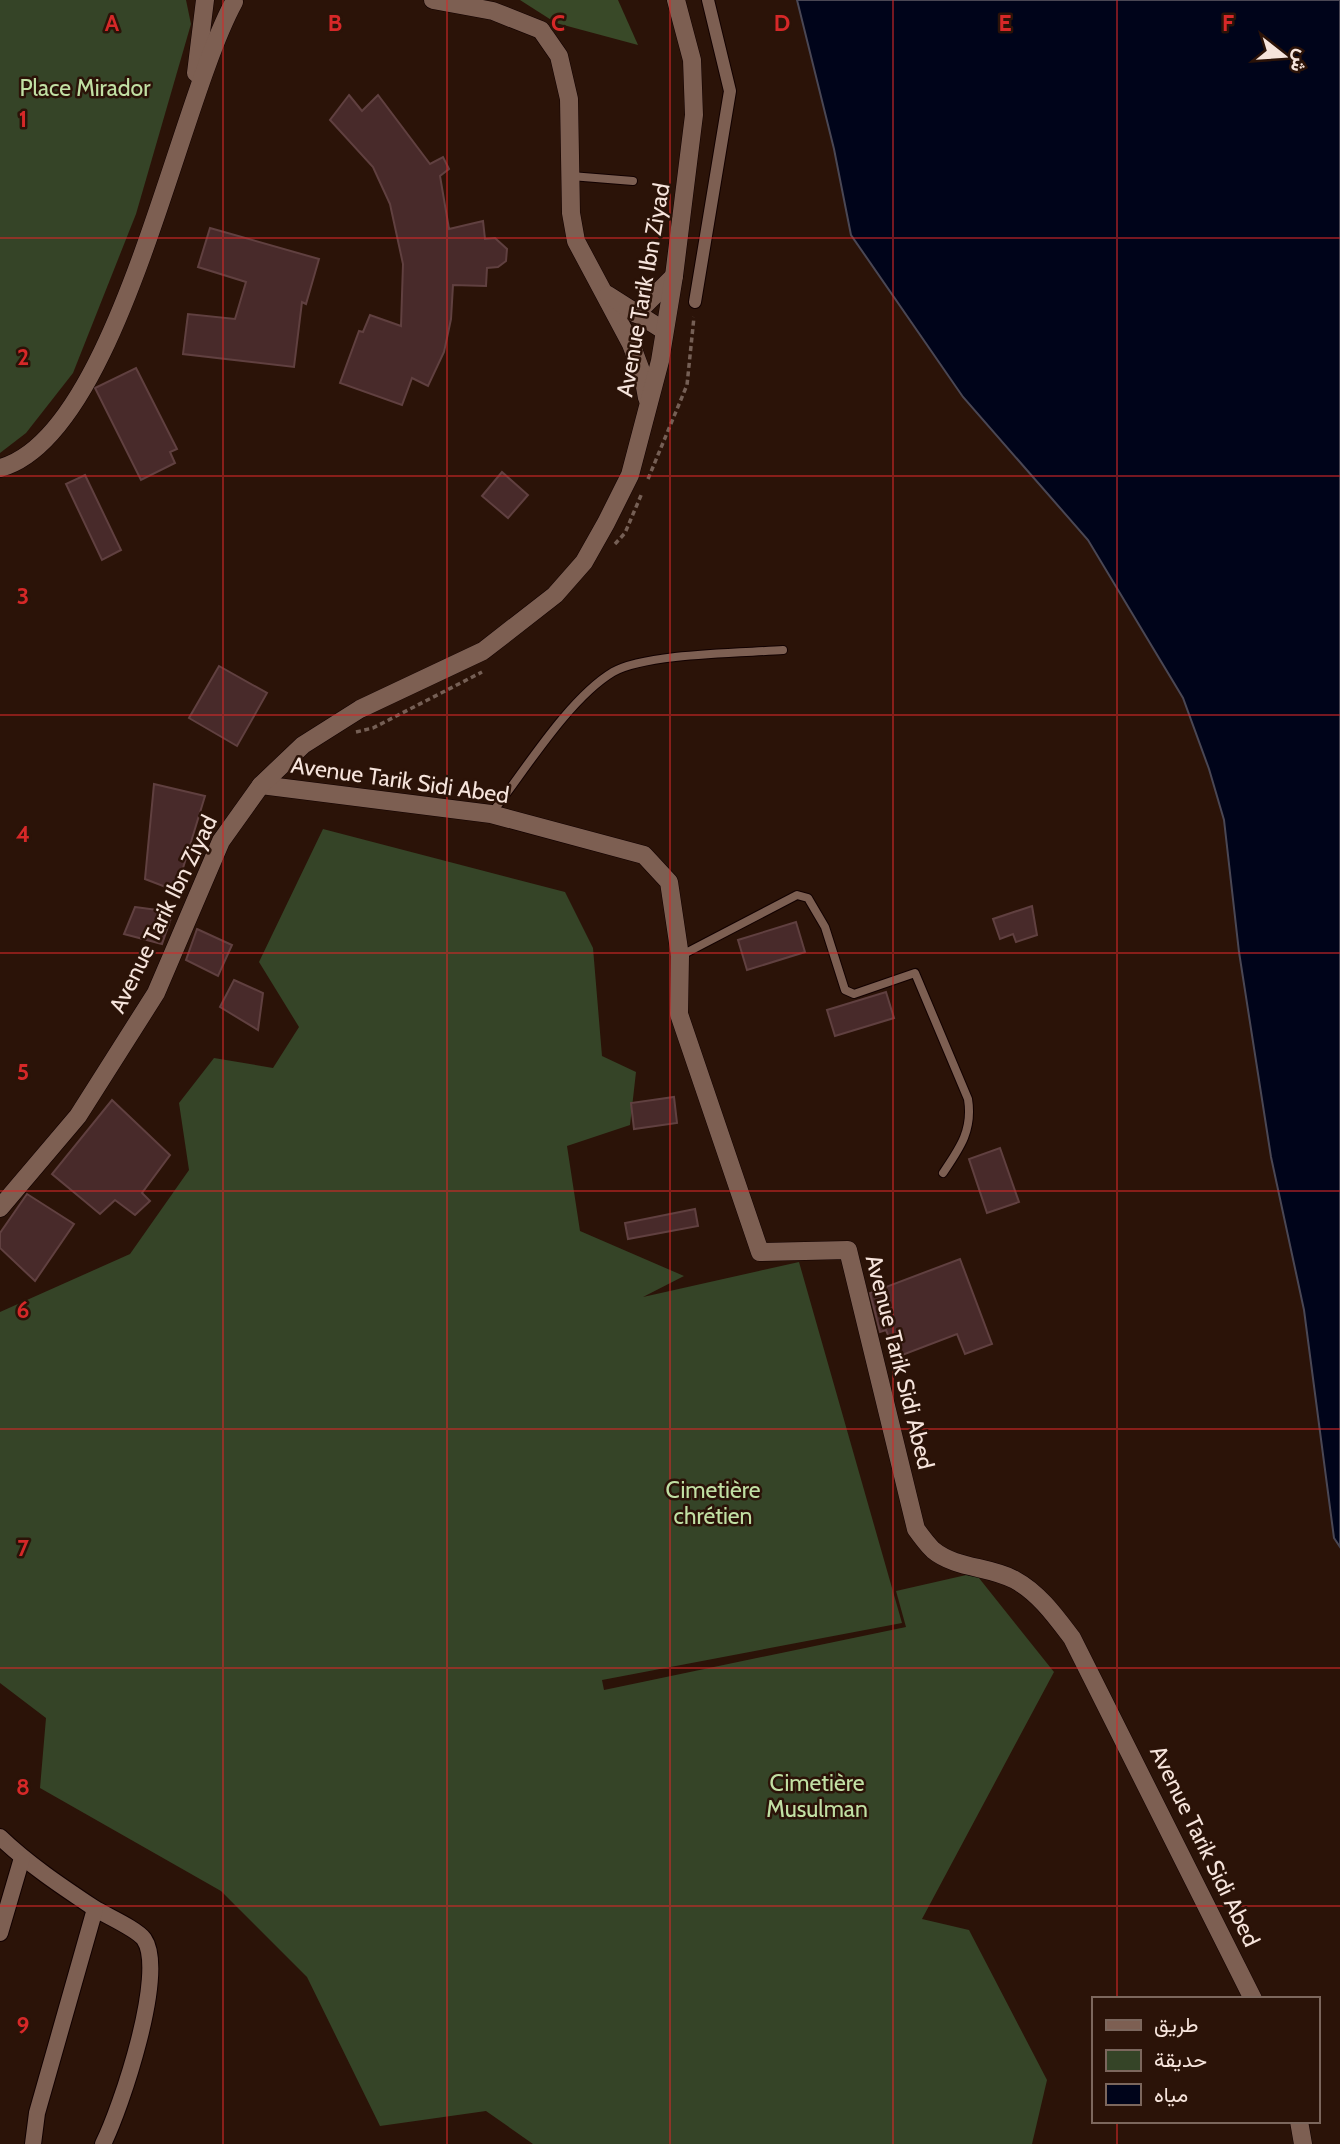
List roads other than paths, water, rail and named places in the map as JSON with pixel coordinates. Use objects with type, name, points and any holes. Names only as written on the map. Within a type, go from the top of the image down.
[{"type":"street","points":[[193,97],[205,0]]},
{"type":"street","points":[[433,0],[493,11],[541,30],[559,56],[569,99],[571,213],[576,241],[631,344],[643,376],[648,404]]},
{"type":"street","name":"Avenue Tarik Ibn Ziyad","points":[[0,1208],[78,1116],[156,993],[221,841],[261,785],[303,745],[360,709],[483,651],[555,594],[584,562],[630,475],[660,361],[674,276],[694,115],[692,60],[676,0]]},
{"type":"street","points":[[695,302],[730,91],[708,0]]},
{"type":"street","points":[[0,468],[14,464],[40,446],[69,412],[94,369],[124,304],[193,97],[232,1]]},
{"type":"street","points":[[636,314],[674,276]]},
{"type":"street","points":[[605,293],[663,330]]},
{"type":"street","points":[[631,344],[660,361]]},
{"type":"street","name":"Avenue Tarik Sidi Abed","points":[[261,785],[491,814],[643,855],[669,882],[680,956],[679,1014],[760,1252],[848,1250],[916,1529],[934,1551],[960,1563],[995,1571],[1018,1581],[1045,1603],[1072,1638],[1251,1997]]},
{"type":"street","points":[[2,1844],[94,1909],[143,1938],[152,1966],[149,1997],[115,2119],[103,2144]]},
{"type":"street","points":[[0,1933],[22,1858]]},
{"type":"street","points":[[33,2144],[37,2113],[94,1909]]},
{"type":"street","points":[[1299,2123],[1303,2144]]},
{"type":"lane","points":[[571,176],[633,181]]},
{"type":"lane","points":[[491,814],[583,696],[615,671],[655,661],[783,650]]},
{"type":"lane","points":[[680,956],[797,895],[808,898],[825,927],[845,990],[854,993],[915,973],[968,1099],[972,1118],[965,1141],[943,1173]]},
{"type":"water","points":[[797,0],[1340,0],[1340,1547],[1334,1538],[1304,1310],[1271,1157],[1239,952],[1224,820],[1209,769],[1183,698],[1088,540],[963,397],[851,235],[834,149]]},
{"type":"park label","name":"Place Mirador","points":[[85,88]]},
{"type":"park label","name":"Cimetière chrétien","points":[[713,1503]]},
{"type":"park label","name":"Cimetière Musulman","points":[[817,1796]]}]
